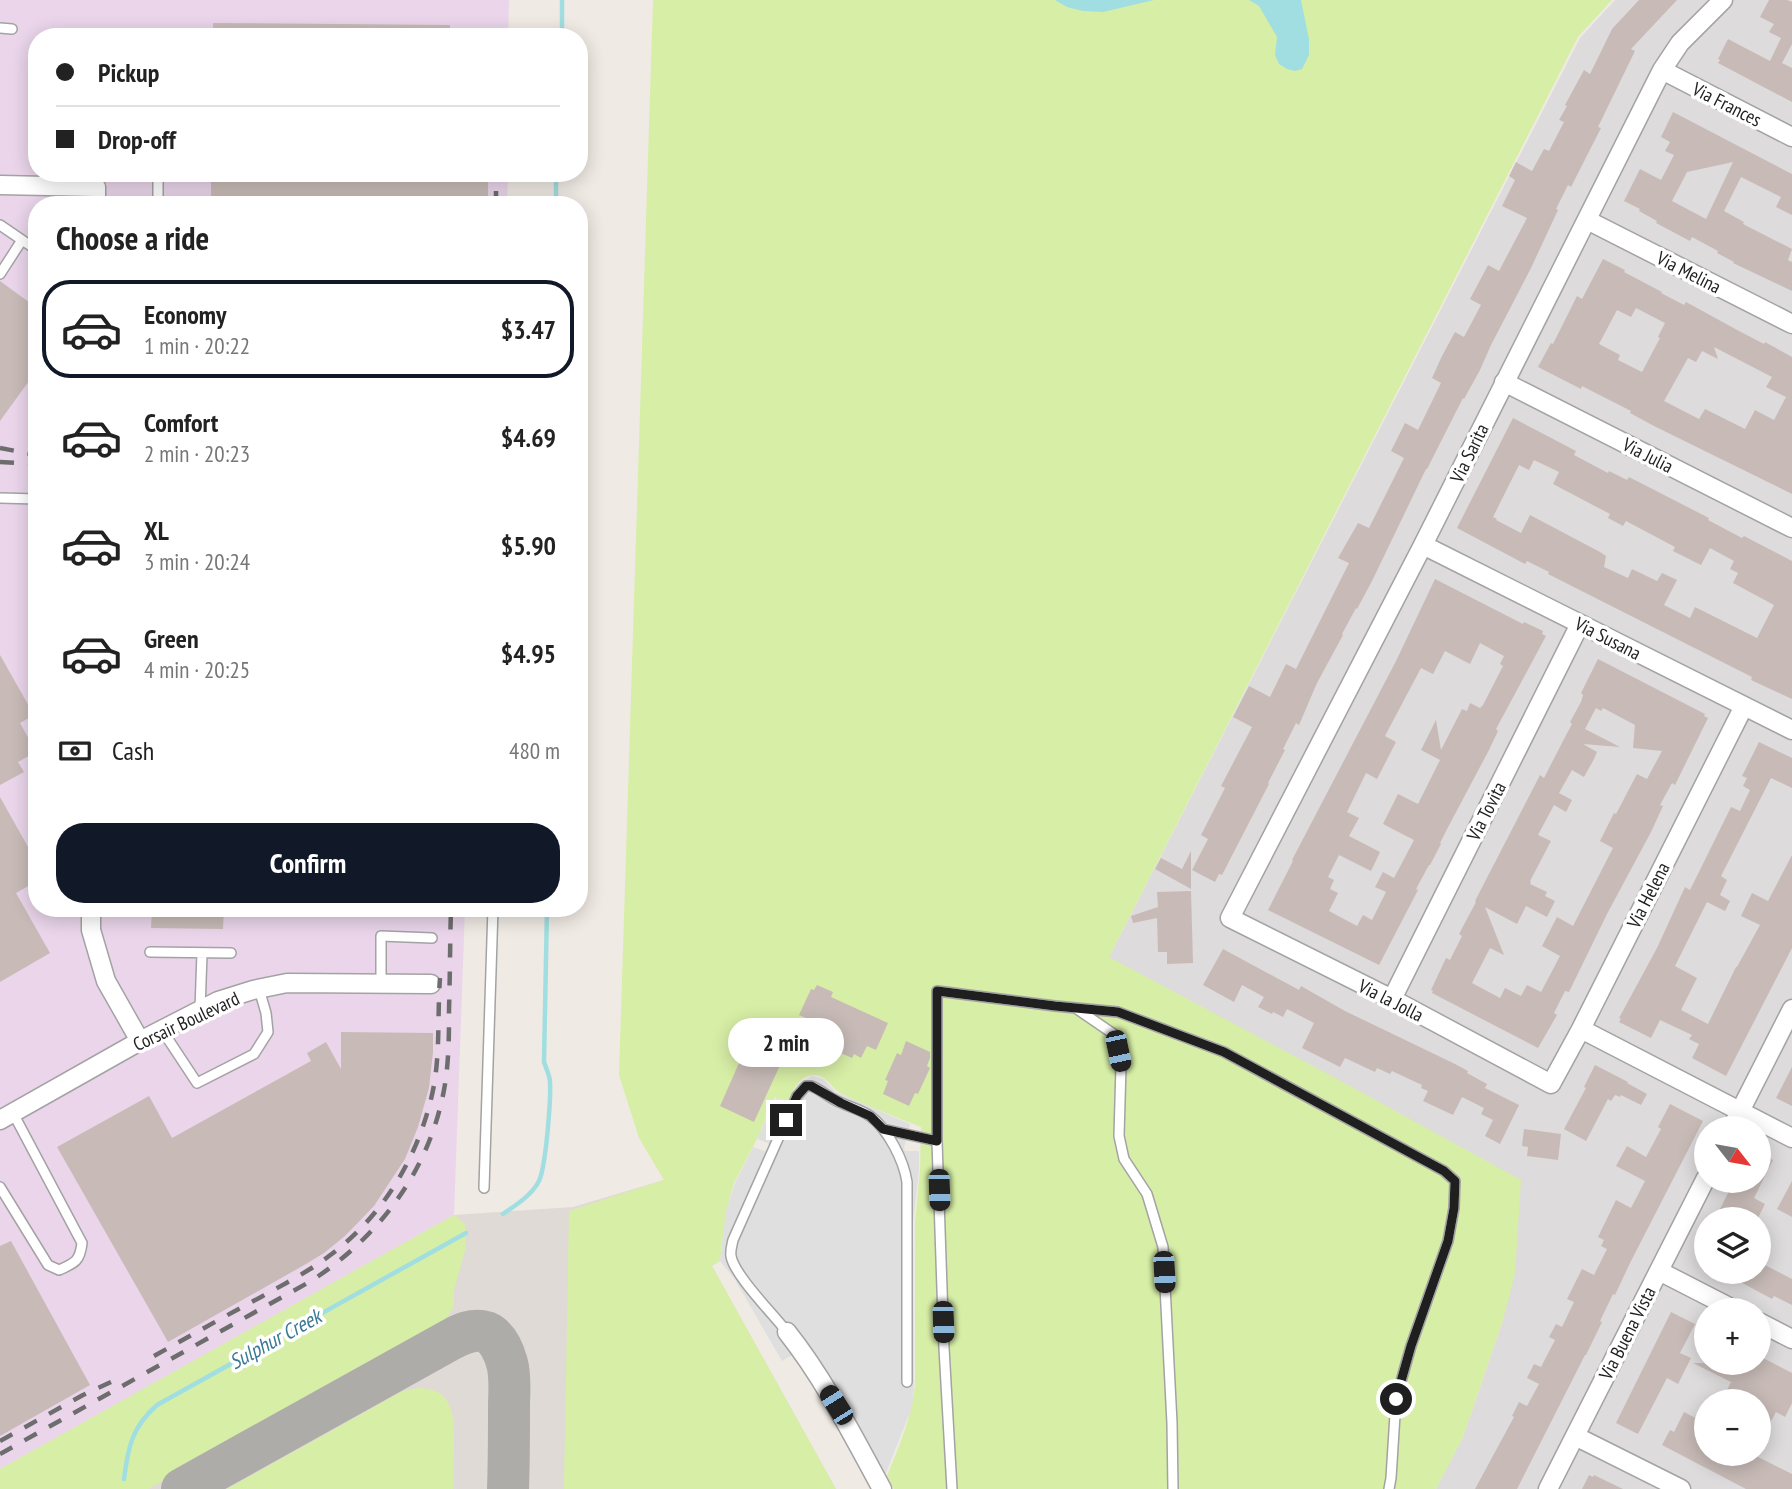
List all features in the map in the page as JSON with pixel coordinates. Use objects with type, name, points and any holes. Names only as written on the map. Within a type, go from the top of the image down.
[{"type":"street","name":"Via Sarita","points":[[1230,918],[1423,545],[1662,71],[1680,43],[1723,0]]},
{"type":"street","name":"Via Frances","points":[[1662,71],[1792,137]]},
{"type":"street","points":[[0,185],[96,196]]},
{"type":"street","name":"Via Melina","points":[[1587,220],[1792,324]]},
{"type":"street","name":"Via Julia","points":[[1504,382],[1792,528]]},
{"type":"street","name":"Via Susana","points":[[1423,545],[1792,730]]},
{"type":"street","name":"Via Tovita","points":[[1392,999],[1580,624]]},
{"type":"street","name":"Via Helena","points":[[1551,1084],[1744,706]]},
{"type":"street","points":[[91,917],[91,930],[106,981],[140,1041]]},
{"type":"street","name":"Via la Jolla","points":[[1230,918],[1392,999],[1551,1084]]},
{"type":"street","name":"Corsair Boulevard","points":[[6,1116],[218,1001],[286,983],[430,984]]},
{"type":"street","points":[[1738,1116],[1792,1009]]},
{"type":"street","points":[[1581,1029],[1792,1138]]},
{"type":"street","name":"Via Buena Vista","points":[[1548,1489],[1698,1194]]},
{"type":"street","points":[[1659,1271],[1712,1298]]},
{"type":"street","points":[[1771,1328],[1792,1339]]},
{"type":"street","points":[[788,1332],[836,1405],[882,1489]]},
{"type":"street","points":[[1575,1436],[1681,1489]]},
{"type":"lane","points":[[0,28],[12,29]]},
{"type":"lane","points":[[0,225],[28,244]]},
{"type":"lane","points":[[0,274],[22,240]]},
{"type":"lane","points":[[0,498],[28,499]]},
{"type":"lane","points":[[484,1188],[492,917]]},
{"type":"lane","points":[[381,984],[381,936],[432,938]]},
{"type":"lane","points":[[150,952],[231,953]]},
{"type":"lane","points":[[200,1010],[202,953]]},
{"type":"lane","points":[[162,1030],[197,1083],[254,1054],[268,1032],[259,989]]},
{"type":"lane","points":[[952,1489],[937,1141],[937,991],[1118,1012],[1224,1052],[1444,1171],[1455,1181],[1454,1208],[1448,1241],[1411,1346],[1396,1399],[1389,1489]]},
{"type":"lane","points":[[1076,1008],[1115,1035],[1121,1066],[1119,1136],[1124,1159],[1147,1194],[1163,1247],[1173,1489]]},
{"type":"lane","points":[[788,1332],[738,1273],[730,1251],[797,1096],[806,1086],[816,1088],[870,1116],[883,1129],[902,1161],[907,1182],[908,1382]]},
{"type":"lane","points":[[0,1187],[48,1265],[59,1270],[72,1265],[80,1256],[82,1243],[6,1116]]},
{"type":"lane","points":[[883,1129],[937,1141]]},
{"type":"shaded area","points":[[0,0],[509,0],[508,28],[28,28],[28,182],[508,182],[507,196],[28,196],[28,917],[465,917],[454,1215],[0,1469]]},
{"type":"shaded area","points":[[1615,0],[1792,0],[1792,1489],[1436,1489],[1463,1437],[1503,1320],[1109,957],[1580,38]]},
{"type":"shaded area","points":[[812,1076],[823,1079],[836,1092],[910,1124],[905,1151],[919,1151],[913,1222],[912,1407],[886,1473],[868,1483],[794,1354],[782,1361],[734,1278],[720,1261],[726,1211],[735,1183],[753,1147],[768,1150],[768,1143],[757,1139],[776,1098],[790,1101],[798,1084]]},
{"type":"shaded area","points":[[664,1180],[836,1489],[0,1489],[0,1469],[454,1215],[573,1207]]},
{"type":"green space","points":[[653,0],[1612,0],[1578,37],[1109,957],[1521,1180],[1515,1274],[1503,1320],[1463,1437],[1436,1489],[894,1489],[887,1476],[908,1420],[915,1385],[915,1222],[921,1127],[840,1093],[826,1079],[814,1075],[801,1080],[787,1102],[775,1097],[734,1183],[726,1212],[720,1261],[712,1266],[836,1489],[564,1489],[569,1211],[664,1180],[639,1138],[619,1075]]},
{"type":"green space","points":[[454,1215],[465,1224],[466,1247],[454,1290],[454,1306],[435,1330],[148,1489],[0,1489],[0,1469]]},
{"type":"green space","points":[[419,1388],[440,1394],[451,1409],[454,1429],[453,1489],[227,1489],[403,1391]]},
{"type":"water","points":[[1055,0],[1154,0],[1103,12],[1067,7]]},
{"type":"water","points":[[1249,0],[1301,0],[1309,39],[1309,55],[1302,69],[1295,71],[1279,64],[1275,55],[1277,37],[1259,6]]},
{"type":"building","points":[[1639,0],[1677,0],[1631,49],[1635,51],[1598,127],[1601,128],[1571,187],[1568,185],[1531,268],[1426,469],[1372,581],[1317,683],[1299,725],[1296,723],[1269,784],[1222,875],[1219,874],[1215,882],[1192,870],[1208,839],[1201,835],[1225,788],[1221,786],[1252,727],[1233,717],[1249,686],[1270,697],[1286,664],[1296,669],[1349,563],[1338,558],[1358,523],[1369,528],[1404,458],[1391,451],[1405,423],[1418,430],[1441,383],[1432,378],[1442,356],[1455,332],[1464,337],[1481,305],[1470,299],[1488,265],[1499,271],[1527,218],[1502,206],[1515,180],[1509,176],[1516,162],[1532,171],[1544,149],[1549,151],[1564,122],[1559,120],[1567,106],[1565,105],[1584,70],[1590,74],[1612,29]]},
{"type":"building","points":[[1769,0],[1792,2],[1792,44],[1782,63],[1792,68],[1792,102],[1718,63],[1728,39],[1770,61],[1781,38],[1769,32],[1774,24],[1760,17]]},
{"type":"building","points":[[213,23],[450,25],[450,28],[213,28]]},
{"type":"building","points":[[1673,112],[1792,174],[1792,215],[1776,207],[1781,197],[1741,177],[1724,211],[1792,249],[1788,260],[1792,262],[1792,291],[1733,263],[1717,253],[1718,251],[1692,237],[1690,241],[1656,223],[1657,221],[1639,211],[1640,209],[1624,201],[1640,169],[1661,180],[1674,155],[1665,151],[1670,142],[1661,137]],"holes":[[[1733,162],[1706,219],[1672,201],[1687,172]]]},
{"type":"building","points":[[211,182],[488,182],[488,196],[211,196]]},
{"type":"building","points":[[1603,259],[1684,305],[1686,302],[1792,357],[1792,494],[1654,426],[1582,386],[1581,389],[1538,367],[1577,296],[1582,299]],"holes":[[[1636,308],[1665,323],[1642,372],[1618,360],[1620,355],[1599,344],[1617,310],[1631,317]],[[1714,347],[1772,377],[1766,387],[1786,397],[1774,420],[1755,410],[1745,429],[1705,409],[1699,419],[1664,401],[1688,358],[1696,362],[1702,351],[1718,359]]]},
{"type":"building","points":[[0,281],[28,301],[28,382],[0,421]]},
{"type":"building","points":[[1513,418],[1576,451],[1574,455],[1608,473],[1609,471],[1627,480],[1629,477],[1742,538],[1744,536],[1792,561],[1792,699],[1548,574],[1549,572],[1527,561],[1525,564],[1457,528]],"holes":[[[1534,460],[1559,472],[1553,484],[1610,514],[1608,518],[1623,526],[1626,521],[1675,547],[1673,551],[1701,565],[1710,548],[1734,561],[1730,569],[1738,573],[1733,583],[1774,605],[1757,638],[1695,607],[1690,618],[1664,605],[1677,580],[1662,573],[1657,581],[1632,569],[1628,578],[1604,567],[1606,556],[1600,552],[1530,515],[1521,533],[1493,517],[1519,465],[1529,470]]]},
{"type":"building","points":[[1435,579],[1523,624],[1524,622],[1543,631],[1542,634],[1546,636],[1496,729],[1498,731],[1489,750],[1379,965],[1268,910],[1396,661]],"holes":[[[1480,643],[1504,656],[1500,664],[1503,666],[1483,705],[1480,708],[1470,703],[1467,711],[1462,709],[1441,750],[1436,720],[1421,750],[1440,760],[1418,804],[1398,794],[1383,824],[1414,840],[1394,878],[1383,872],[1375,887],[1386,892],[1372,920],[1363,915],[1357,926],[1329,911],[1338,893],[1330,889],[1334,880],[1328,877],[1339,855],[1371,871],[1380,852],[1349,836],[1359,818],[1347,812],[1366,773],[1377,779],[1396,742],[1385,736],[1421,668],[1433,674],[1445,651],[1470,664]]]},
{"type":"building","points":[[0,655],[28,704],[28,718],[20,723],[28,738],[28,756],[18,762],[24,772],[0,785]]},
{"type":"building","points":[[1598,659],[1705,714],[1708,718],[1675,785],[1672,783],[1660,805],[1663,806],[1651,832],[1569,992],[1565,991],[1554,1013],[1557,1015],[1538,1048],[1432,993],[1431,990],[1446,958],[1450,960],[1475,901],[1540,775],[1544,778],[1572,724],[1570,722],[1581,702],[1581,693]],"holes":[[[1596,708],[1601,711],[1603,708],[1635,725],[1633,748],[1662,751],[1647,779],[1637,774],[1616,814],[1614,813],[1600,841],[1613,848],[1573,926],[1557,917],[1542,946],[1560,956],[1541,992],[1527,985],[1521,996],[1505,988],[1500,998],[1472,983],[1490,948],[1504,955],[1485,907],[1517,924],[1526,906],[1547,917],[1555,901],[1545,896],[1547,892],[1530,884],[1551,841],[1538,835],[1554,805],[1566,812],[1572,800],[1559,793],[1572,770],[1584,777],[1594,759],[1597,752],[1583,744],[1620,747],[1585,729]]]},
{"type":"building","points":[[1759,742],[1792,758],[1792,788],[1771,778],[1721,876],[1727,880],[1720,895],[1730,901],[1725,911],[1707,902],[1675,966],[1697,978],[1681,1010],[1708,1024],[1760,925],[1741,916],[1752,893],[1768,901],[1792,855],[1792,948],[1726,1076],[1692,1058],[1699,1044],[1689,1039],[1692,1035],[1660,1020],[1651,1038],[1619,1022],[1619,1018],[1657,948],[1685,887],[1690,890],[1731,807],[1740,811],[1750,790],[1743,786],[1747,778],[1742,776]]},
{"type":"building","points":[[0,797],[28,847],[28,886],[16,893],[50,953],[0,982]]},
{"type":"building","points":[[1191,851],[1191,889],[1155,869],[1161,858],[1182,869]]},
{"type":"building","points":[[1191,891],[1193,963],[1167,964],[1167,952],[1158,952],[1157,918],[1133,923],[1131,916],[1158,907],[1157,892]]},
{"type":"building","points":[[152,917],[224,917],[223,929],[151,928]]},
{"type":"building","points":[[1223,949],[1299,990],[1301,986],[1345,1011],[1455,1064],[1487,1084],[1485,1088],[1519,1105],[1500,1144],[1485,1136],[1493,1120],[1481,1114],[1484,1108],[1462,1097],[1453,1115],[1423,1101],[1428,1091],[1421,1088],[1422,1085],[1392,1071],[1390,1074],[1377,1068],[1375,1072],[1345,1058],[1340,1067],[1302,1048],[1314,1023],[1287,1009],[1283,1017],[1258,1007],[1264,997],[1242,985],[1234,1002],[1203,985]]},
{"type":"building","points":[[817,985],[833,992],[831,997],[888,1023],[876,1050],[867,1046],[861,1058],[854,1054],[852,1058],[834,1050],[836,1045],[808,1033],[813,1021],[799,1015],[811,989],[814,990]]},
{"type":"building","points":[[341,1032],[433,1033],[429,1088],[405,1159],[374,1206],[324,1253],[168,1342],[57,1147],[149,1096],[172,1138],[311,1061],[307,1053],[326,1042],[341,1069]]},
{"type":"building","points":[[906,1041],[930,1052],[927,1066],[930,1068],[909,1106],[883,1094],[888,1081],[885,1080],[897,1053],[901,1055]]},
{"type":"building","points":[[747,1045],[782,1061],[754,1122],[720,1106]]},
{"type":"building","points":[[1595,1065],[1647,1094],[1641,1105],[1621,1095],[1615,1095],[1611,1101],[1608,1099],[1586,1141],[1564,1129]]},
{"type":"building","points":[[1792,1067],[1792,1106],[1776,1098]]},
{"type":"building","points":[[1670,1104],[1694,1116],[1694,1138],[1615,1295],[1613,1294],[1586,1355],[1517,1489],[1475,1489],[1514,1417],[1512,1416],[1519,1402],[1527,1406],[1539,1384],[1527,1378],[1534,1364],[1541,1367],[1555,1340],[1549,1337],[1556,1324],[1562,1327],[1574,1302],[1567,1299],[1582,1269],[1594,1275],[1607,1249],[1601,1246],[1604,1240],[1598,1237],[1616,1200],[1631,1208],[1645,1181],[1616,1166],[1627,1146],[1646,1157],[1661,1129],[1658,1127]]},
{"type":"building","points":[[1524,1129],[1561,1134],[1558,1160],[1527,1156],[1528,1147],[1522,1146]]},
{"type":"building","points":[[1792,1181],[1792,1217],[1777,1209]]},
{"type":"building","points":[[1728,1194],[1756,1194],[1754,1198],[1765,1204],[1764,1207],[1721,1207]]},
{"type":"building","points":[[11,1241],[90,1385],[0,1436],[0,1246]]},
{"type":"building","points":[[1771,1268],[1792,1279],[1792,1305],[1774,1296],[1770,1298],[1744,1284],[1771,1284]]},
{"type":"building","points":[[1671,1312],[1694,1324],[1680,1353],[1691,1358],[1678,1384],[1667,1378],[1638,1434],[1616,1423]]},
{"type":"building","points":[[1771,1362],[1792,1373],[1792,1403],[1785,1417],[1776,1412],[1771,1421],[1771,1389],[1728,1389],[1731,1382],[1717,1375],[1771,1375]]},
{"type":"building","points":[[1684,1412],[1694,1417],[1694,1462],[1662,1445],[1670,1430],[1674,1432]]},
{"type":"building","points":[[1771,1464],[1792,1474],[1792,1489],[1746,1489],[1702,1466],[1771,1466]]},
{"type":"building","points":[[1589,1475],[1594,1475],[1623,1489],[1582,1489]]},
{"type":"waterway","name":"Sulphur Creek","points":[[562,0],[562,28]]},
{"type":"waterway","name":"Sulphur Creek","points":[[556,182],[556,196]]},
{"type":"waterway","name":"Sulphur Creek","points":[[503,1214],[536,1186],[544,1162],[550,1091],[544,1062],[547,917]]},
{"type":"waterway","name":"Sulphur Creek","points":[[124,1479],[133,1438],[142,1421],[157,1405],[466,1233]]},
{"type":"taxiway","points":[[182,1489],[450,1340],[472,1331],[486,1332],[497,1341],[508,1368],[508,1489]]},
{"type":"railway","points":[[496,182],[496,196]]},
{"type":"railway","points":[[0,448],[28,453]]},
{"type":"railway","points":[[0,462],[28,464]]},
{"type":"railway","points":[[0,1454],[311,1281],[336,1263],[379,1223],[413,1174],[437,1120],[447,1070],[451,917]]},
{"type":"railway","points":[[154,1356],[313,1267],[348,1241],[380,1206],[406,1166],[431,1099],[437,1054],[440,978]]},
{"type":"railway","points":[[0,1441],[111,1382]]},
{"type":"route","points":[[786,1120],[800,1090],[811,1086],[870,1116],[883,1129],[937,1141],[937,991],[1118,1012],[1224,1052],[1444,1171],[1455,1181],[1454,1208],[1448,1241],[1411,1346],[1396,1399]]}]
